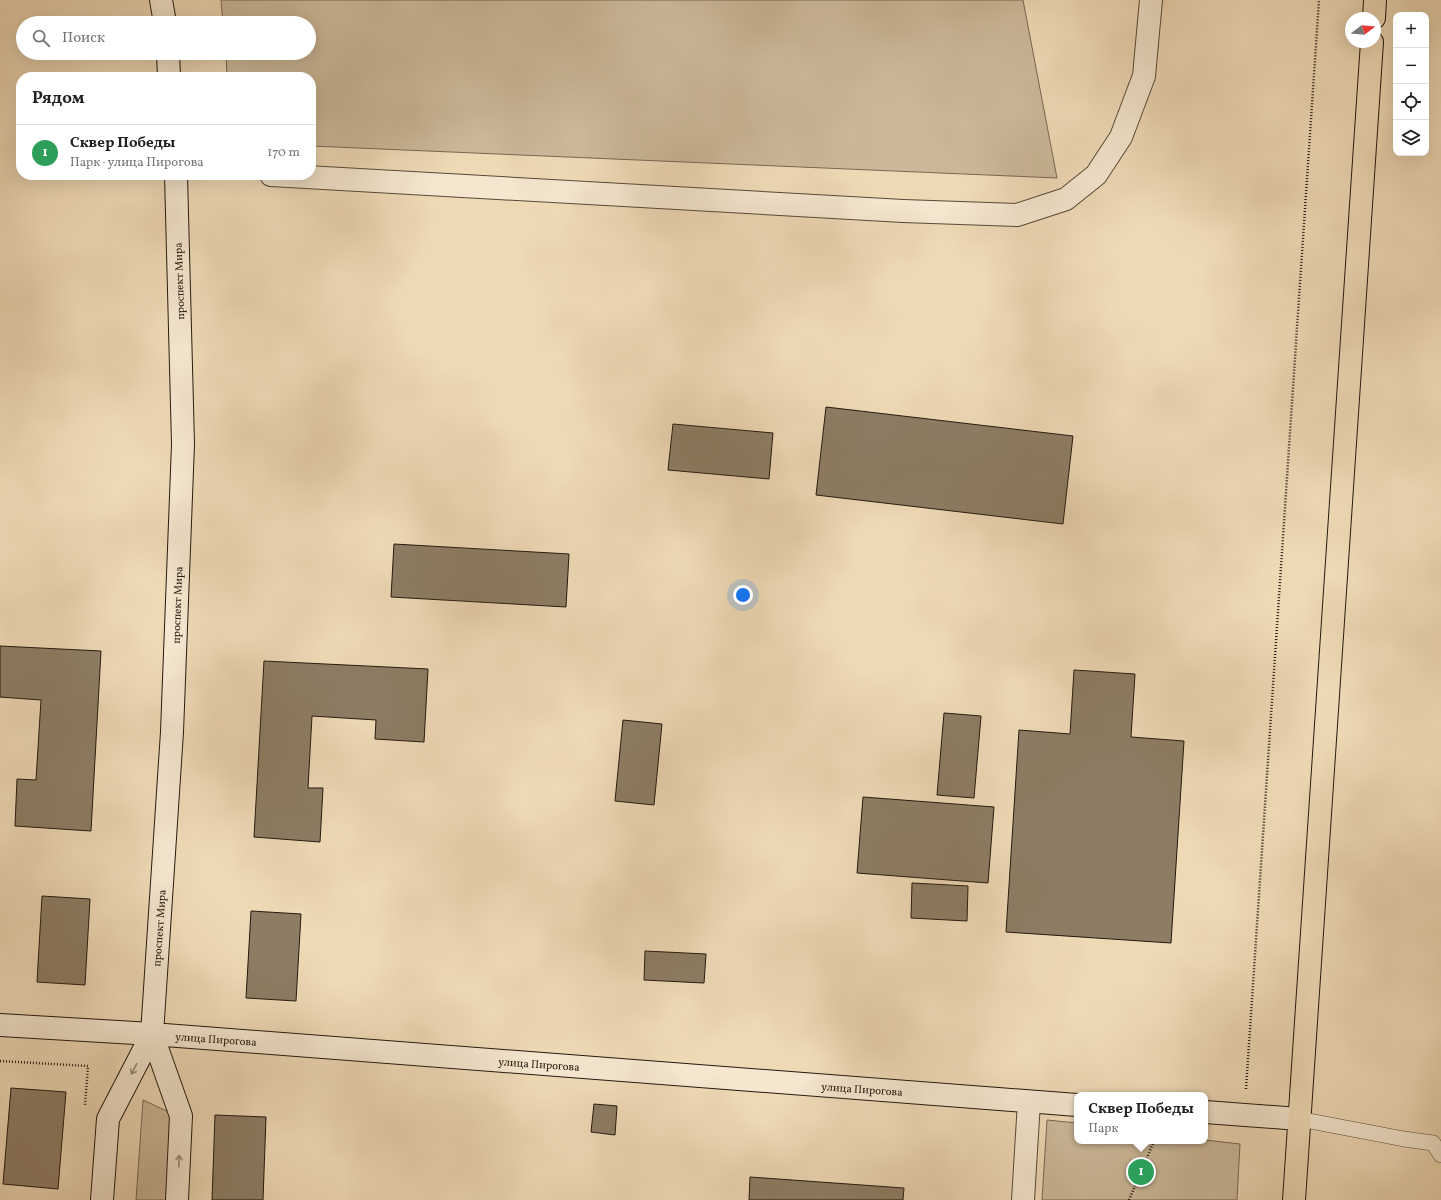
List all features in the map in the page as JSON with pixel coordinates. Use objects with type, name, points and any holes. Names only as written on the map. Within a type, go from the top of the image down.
[{"type":"main road","points":[[1374,12],[1375,0]]},
{"type":"main road","points":[[1294,1200],[1372,48]]},
{"type":"street","points":[[161,0],[164,16]]},
{"type":"street","points":[[316,178],[903,211],[1017,215],[1066,199],[1096,175],[1121,137],[1144,76],[1151,0]]},
{"type":"street","points":[[168,60],[169,72]]},
{"type":"street","name":"проспект Мира","points":[[176,180],[184,444],[172,732],[152,1034],[181,1116],[178,1200]]},
{"type":"street","name":"улица Пирогова","points":[[0,1025],[152,1034],[1074,1105]]},
{"type":"street","name":"проспект Мира","points":[[102,1200],[108,1119],[152,1034]]},
{"type":"street","points":[[1023,1200],[1029,1102]]},
{"type":"street","points":[[1208,1112],[1299,1119]]},
{"type":"lane","points":[[1299,1119],[1438,1146]]},
{"type":"path","points":[[1244,1115],[1319,0]]},
{"type":"path","points":[[0,1061],[88,1066],[84,1113]]},
{"type":"path","points":[[1129,1200],[1153,1144]]},
{"type":"shaded area","points":[[221,0],[1023,0],[1057,178],[316,146],[316,72],[227,72],[226,60],[316,60],[316,16],[222,16]]},
{"type":"shaded area","points":[[143,1100],[171,1113],[167,1200],[136,1200]]},
{"type":"shaded area","points":[[1047,1120],[1074,1123],[1074,1144],[1208,1144],[1208,1140],[1240,1144],[1237,1200],[1042,1200]]},
{"type":"building","points":[[826,407],[1073,436],[1063,524],[816,495]]},
{"type":"building","points":[[673,424],[773,433],[769,479],[668,470]]},
{"type":"building","points":[[394,544],[569,554],[566,607],[391,597]]},
{"type":"building","points":[[0,646],[101,651],[91,831],[15,826],[17,779],[36,780],[41,700],[0,697]]},
{"type":"building","points":[[264,661],[428,669],[424,742],[375,739],[376,720],[312,716],[308,788],[323,788],[320,842],[254,837]]},
{"type":"building","points":[[1074,670],[1135,674],[1131,737],[1184,741],[1171,943],[1006,932],[1019,730],[1070,734]]},
{"type":"building","points":[[944,713],[981,716],[974,798],[937,795]]},
{"type":"building","points":[[623,720],[662,724],[654,805],[615,801]]},
{"type":"building","points":[[863,797],[994,807],[988,883],[857,873]]},
{"type":"building","points":[[912,883],[968,886],[967,921],[911,918]]},
{"type":"building","points":[[42,896],[90,899],[85,985],[37,982]]},
{"type":"building","points":[[251,911],[301,914],[296,1001],[246,998]]},
{"type":"building","points":[[645,951],[706,954],[704,983],[644,980]]},
{"type":"building","points":[[11,1088],[66,1092],[58,1189],[3,1184]]},
{"type":"building","points":[[594,1104],[617,1106],[615,1135],[591,1132]]},
{"type":"building","points":[[215,1115],[266,1117],[263,1200],[212,1200]]},
{"type":"building","points":[[750,1177],[904,1188],[903,1200],[749,1200]]},
{"type":"place","name":"Сквер Победы","points":[[1141,1172]]}]
